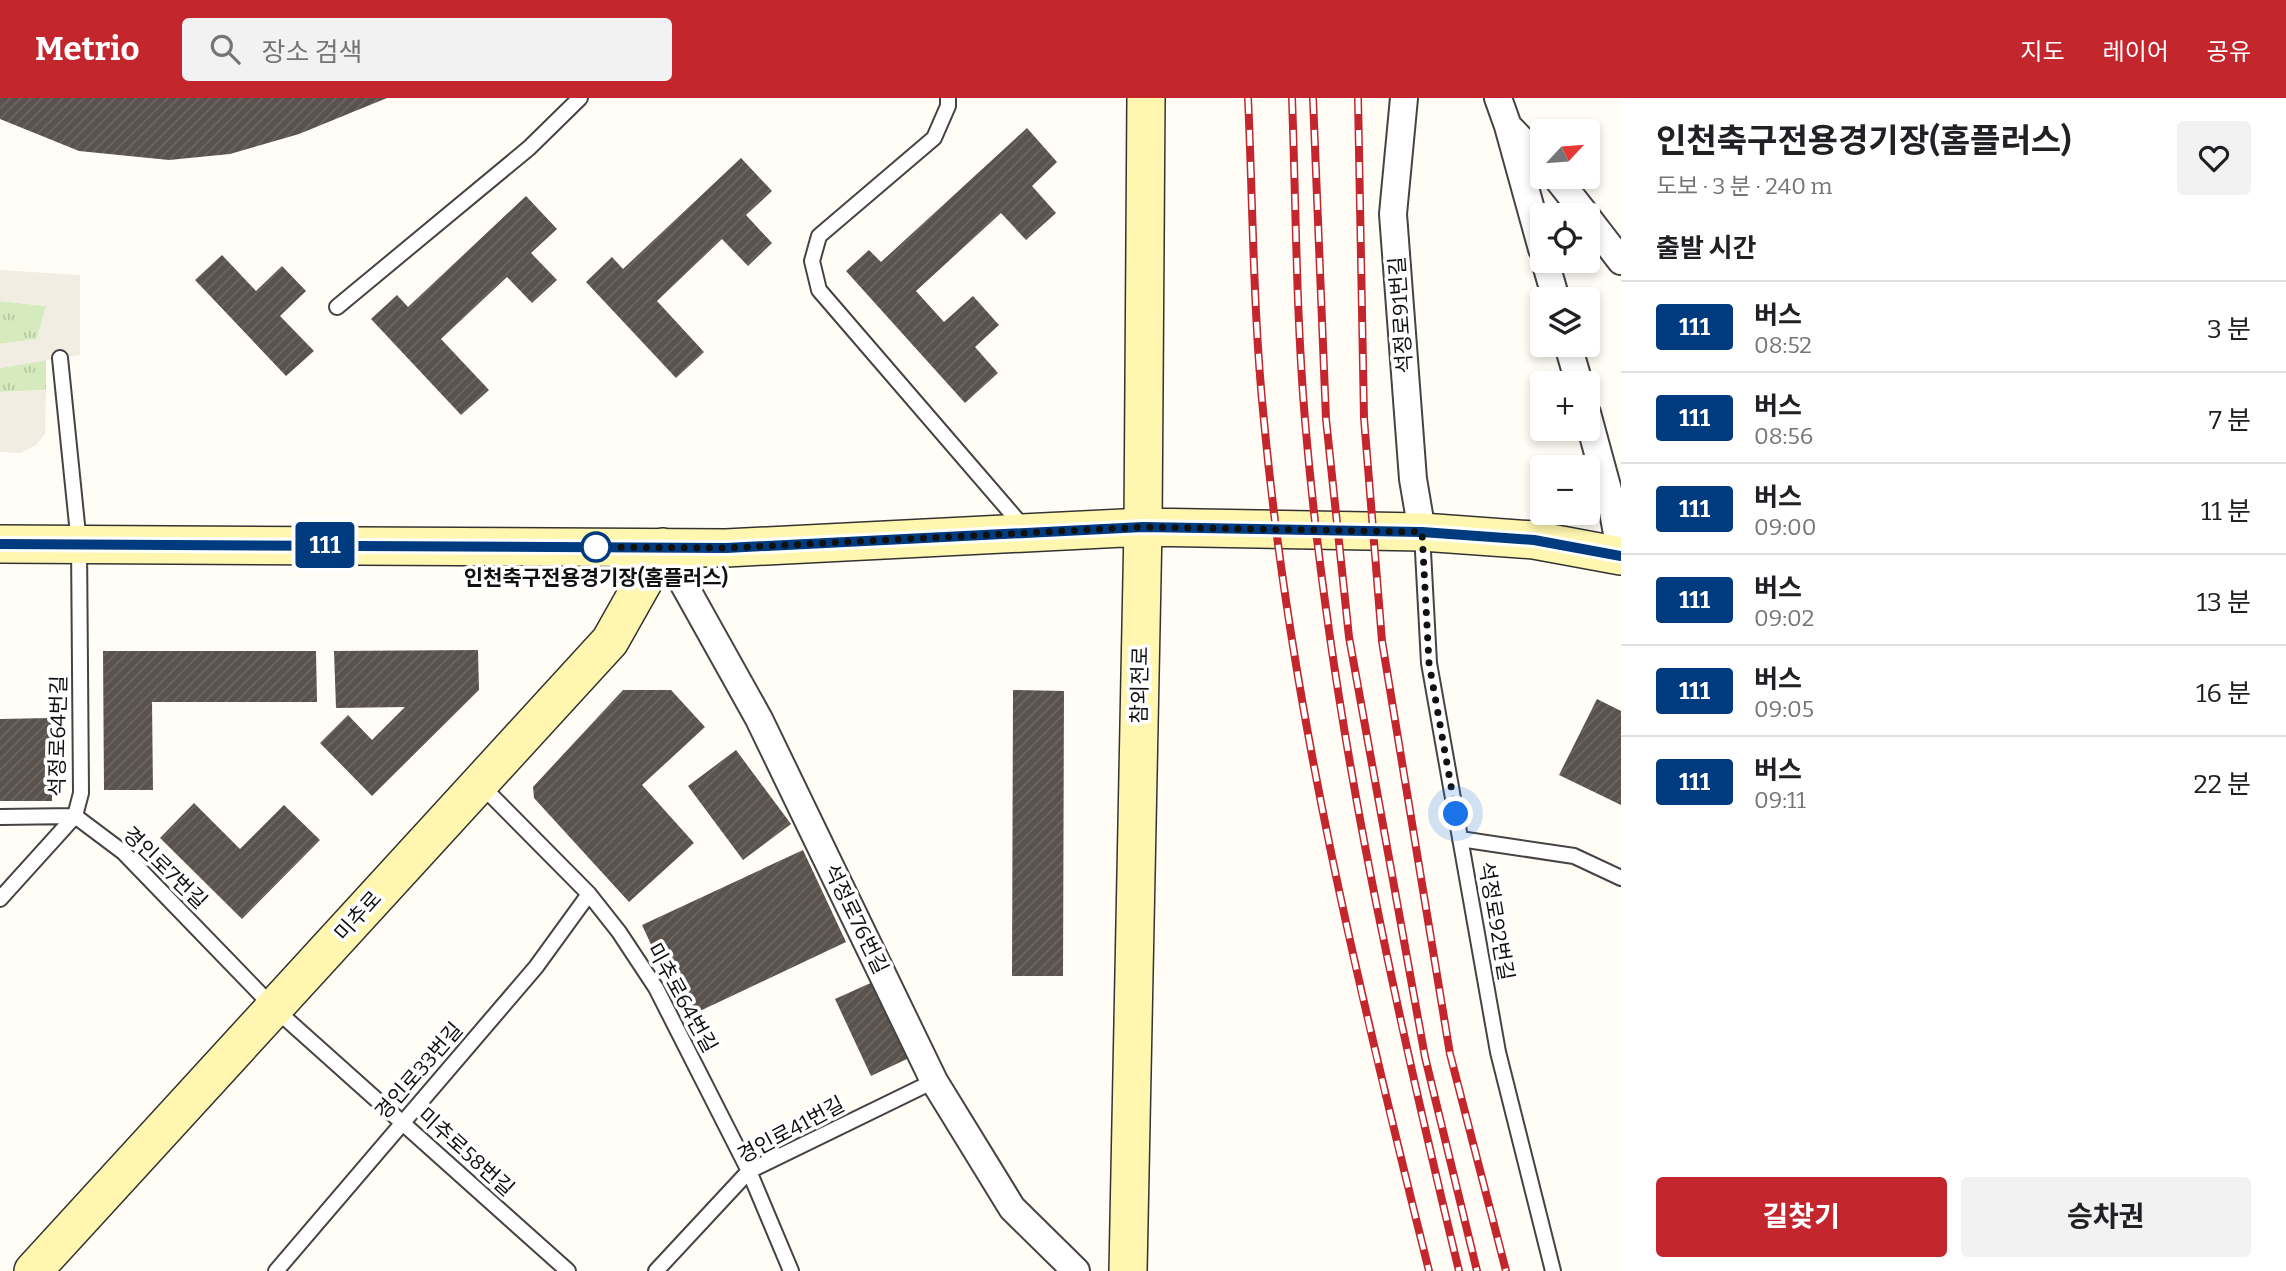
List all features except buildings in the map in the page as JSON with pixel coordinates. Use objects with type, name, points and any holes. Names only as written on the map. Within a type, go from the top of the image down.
[{"type":"main road","name":"참외전로","points":[[1128,1271],[1143,527],[1146,98]]},
{"type":"main road","points":[[0,544],[726,548],[1143,527],[1422,532],[1534,540],[1621,556]]},
{"type":"main road","name":"미추로","points":[[33,1271],[610,640],[663,547]]},
{"type":"street","name":"석정로91번길","points":[[1404,98],[1393,214],[1413,479],[1422,532]]},
{"type":"street","points":[[1498,98],[1530,205]]},
{"type":"street","points":[[1508,126],[1530,149]]},
{"type":"street","points":[[1565,189],[1576,203]]},
{"type":"street","points":[[1600,234],[1621,261]]},
{"type":"street","points":[[1595,441],[1611,500],[1621,556]]},
{"type":"street","name":"석정로76번길","points":[[663,547],[759,719],[934,1081],[1012,1208],[1076,1271]]},
{"type":"lane","points":[[337,307],[529,148],[580,98]]},
{"type":"lane","points":[[947,98],[948,106],[934,138],[819,236],[812,261],[819,290],[1028,533]]},
{"type":"lane","name":"석정로64번길","points":[[0,899],[75,816],[81,793],[79,544],[60,358]]},
{"type":"lane","name":"석정로92번길","points":[[1422,532],[1429,663],[1460,839],[1498,1052],[1553,1271]]},
{"type":"lane","name":"미추로64번길","points":[[479,783],[589,894],[619,932],[656,988],[749,1171],[791,1271]]},
{"type":"lane","points":[[0,817],[75,816]]},
{"type":"lane","name":"경인로7번길","points":[[75,816],[123,852],[274,1007]]},
{"type":"lane","points":[[1460,839],[1574,856],[1621,878]]},
{"type":"lane","name":"경인로33번길","points":[[276,1271],[536,968],[589,894]]},
{"type":"lane","name":"미추로58번길","points":[[274,1007],[568,1271]]},
{"type":"lane","name":"경인로41번길","points":[[656,1271],[749,1171],[934,1081]]},
{"type":"green space","points":[[0,301],[46,306],[37,339],[0,344]]},
{"type":"green space","points":[[46,360],[46,390],[0,392],[0,368]]},
{"type":"shaded area","points":[[0,270],[80,275],[80,355],[0,368],[0,344],[37,339],[46,306],[0,301]]},
{"type":"shaded area","points":[[46,390],[45,434],[36,445],[21,453],[0,452],[0,392]]},
{"type":"railway","points":[[1248,98],[1260,381],[1291,636],[1330,849],[1353,955],[1429,1271]]},
{"type":"railway","points":[[1292,98],[1302,380],[1316,528],[1330,635],[1346,742],[1387,955],[1459,1271]]},
{"type":"railway","points":[[1313,98],[1326,419],[1349,637],[1425,1057],[1477,1271]]},
{"type":"railway","points":[[1358,98],[1364,418],[1382,641],[1450,1054],[1506,1271]]},
{"type":"bus line","name":"111","points":[[0,544],[726,548],[1143,527],[1422,532],[1534,540],[1621,556]]},
{"type":"place","name":"인천축구전용경기장(홈플러스)","points":[[596,547]]},
{"type":"route","points":[[596,547],[726,548],[1143,527],[1422,532],[1429,663],[1456,814]]}]
